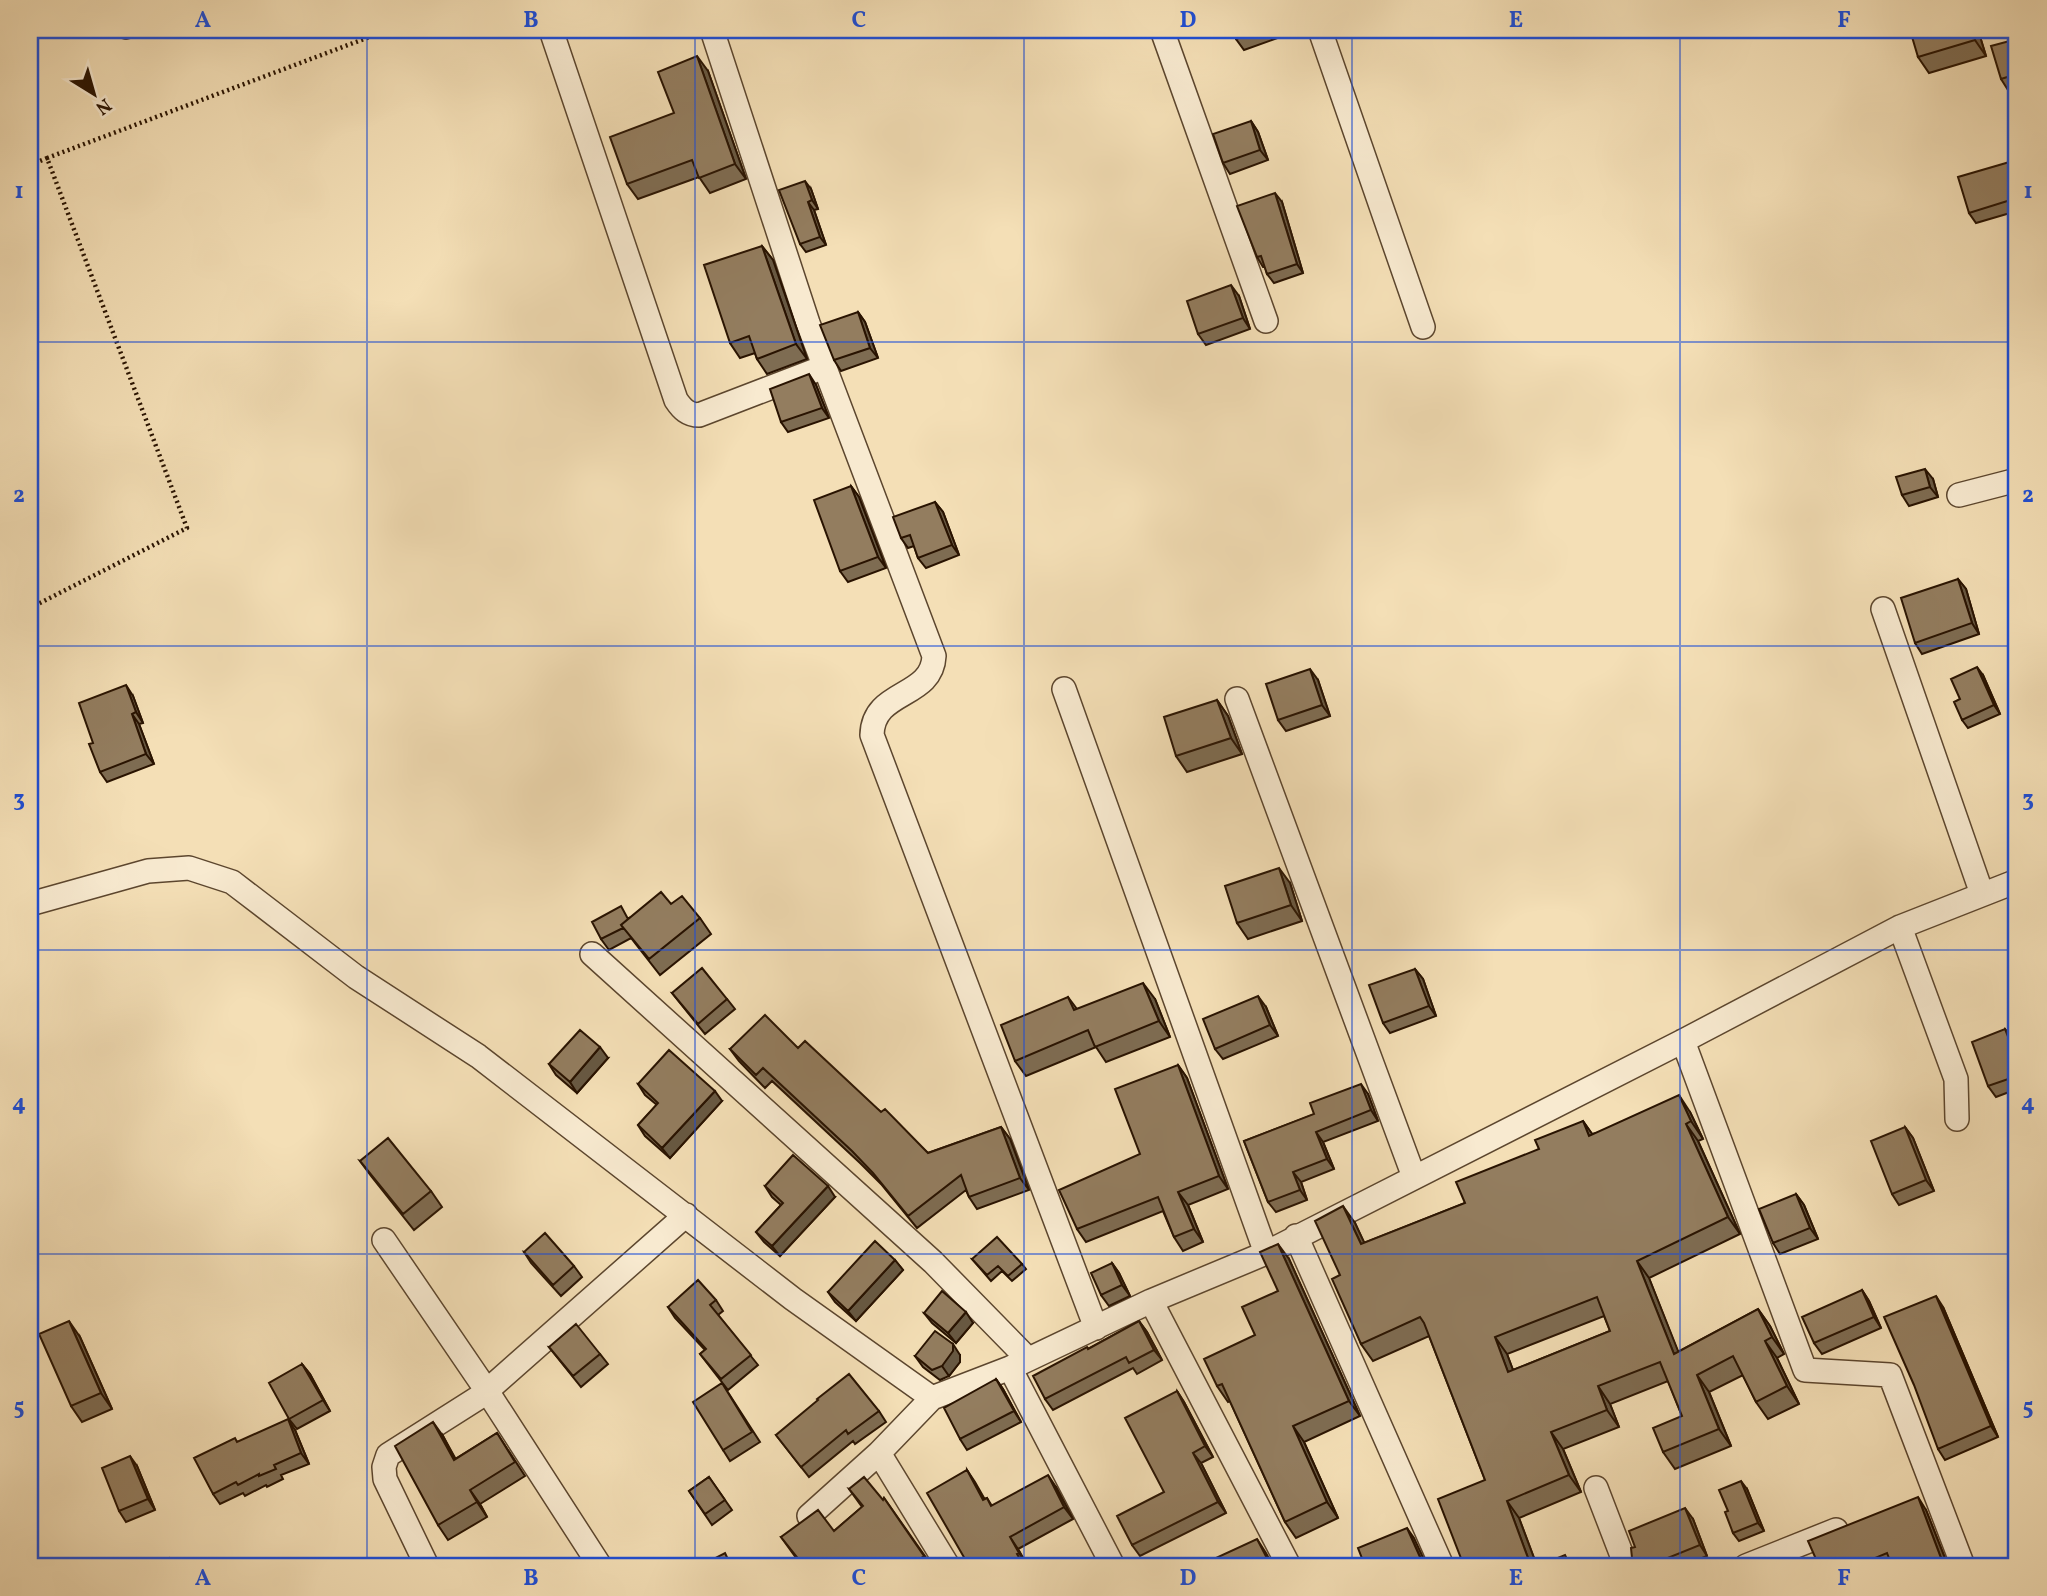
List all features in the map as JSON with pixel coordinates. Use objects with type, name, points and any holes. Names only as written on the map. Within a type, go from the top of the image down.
[{"type":"street","points":[[551,30],[676,400],[681,407],[693,415],[699,415],[824,368]]},
{"type":"street","points":[[712,30],[824,368],[934,656],[933,668],[926,679],[878,712],[873,723],[872,736],[1096,1328]]},
{"type":"street","points":[[1163,30],[1266,321]]},
{"type":"street","points":[[1320,30],[1423,327]]},
{"type":"street","points":[[1959,495],[2017,480]]},
{"type":"street","points":[[1883,609],[1982,894]]},
{"type":"street","points":[[1064,688],[1266,1252]]},
{"type":"street","points":[[1237,699],[1414,1177]]},
{"type":"street","points":[[30,904],[148,871],[188,867],[232,882],[356,977],[478,1056],[793,1299],[932,1398]]},
{"type":"street","points":[[809,1516],[932,1398],[1019,1364],[1151,1301],[1266,1252],[1683,1041],[1900,927],[2017,881]]},
{"type":"street","points":[[1900,927],[1956,1079],[1957,1119]]},
{"type":"street","points":[[592,954],[922,1252],[1019,1364],[1113,1566]]},
{"type":"street","points":[[1683,1041],[1805,1370],[1890,1375],[1927,1494],[1963,1566]]},
{"type":"street","points":[[427,1566],[385,1479],[384,1467],[388,1455],[487,1391],[686,1215]]},
{"type":"street","points":[[1296,1236],[1442,1566]]},
{"type":"street","points":[[384,1240],[487,1391],[600,1566]]},
{"type":"street","points":[[1151,1301],[1289,1566]]},
{"type":"street","points":[[878,1452],[948,1566]]},
{"type":"street","points":[[1595,1488],[1626,1566]]},
{"type":"street","points":[[1746,1566],[1794,1557],[1856,1523]]},
{"type":"lane","points":[[116,30],[127,33],[137,30]]},
{"type":"path","points":[[30,165],[388,30]]},
{"type":"path","points":[[30,608],[187,528],[47,158]]},
{"type":"building","points":[[1233,30],[1264,30],[1236,39]]},
{"type":"building","points":[[1910,30],[1972,30],[1975,40],[1918,57]]},
{"type":"building","points":[[2017,39],[2017,74],[2001,79],[1991,46]]},
{"type":"building","points":[[697,56],[735,164],[699,178],[692,160],[627,184],[610,137],[674,113],[658,72]]},
{"type":"building","points":[[1251,121],[1260,150],[1223,163],[1213,134]]},
{"type":"building","points":[[2017,162],[2017,198],[1969,213],[1958,177]]},
{"type":"building","points":[[805,181],[812,200],[808,202],[820,237],[800,244],[779,190]]},
{"type":"building","points":[[1275,193],[1297,264],[1267,274],[1261,256],[1257,257],[1237,206]]},
{"type":"building","points":[[762,246],[796,344],[757,359],[749,336],[730,343],[704,265]]},
{"type":"building","points":[[1231,285],[1243,318],[1198,334],[1187,301]]},
{"type":"building","points":[[858,312],[870,348],[834,360],[820,325]]},
{"type":"building","points":[[809,374],[822,408],[781,422],[770,389]]},
{"type":"building","points":[[1925,469],[1930,487],[1902,495],[1896,477]]},
{"type":"building","points":[[851,486],[878,557],[840,571],[814,500]]},
{"type":"building","points":[[935,502],[952,545],[918,558],[910,535],[901,538],[893,517]]},
{"type":"building","points":[[1958,579],[1972,623],[1915,643],[1901,598]]},
{"type":"building","points":[[1977,667],[1994,705],[1962,720],[1954,702],[1960,699],[1951,679]]},
{"type":"building","points":[[1310,669],[1322,705],[1278,720],[1266,684]]},
{"type":"building","points":[[126,685],[136,712],[132,714],[146,754],[100,772],[89,744],[93,743],[79,703]]},
{"type":"building","points":[[1217,700],[1231,738],[1176,756],[1164,717]]},
{"type":"building","points":[[1279,868],[1291,905],[1237,923],[1225,886]]},
{"type":"building","points":[[661,892],[671,904],[682,896],[700,918],[649,959],[621,925]]},
{"type":"building","points":[[621,906],[628,919],[621,925],[623,928],[601,939],[592,922]]},
{"type":"building","points":[[702,968],[727,999],[698,1024],[672,993]]},
{"type":"building","points":[[1415,969],[1429,1006],[1383,1023],[1369,985]]},
{"type":"building","points":[[1143,983],[1159,1021],[1095,1047],[1088,1030],[1015,1061],[1001,1025],[1068,997],[1074,1010]]},
{"type":"building","points":[[1258,996],[1270,1025],[1215,1049],[1203,1019]]},
{"type":"building","points":[[765,1015],[798,1048],[805,1041],[881,1112],[885,1109],[928,1153],[1001,1127],[1020,1178],[969,1197],[961,1175],[908,1216],[852,1151],[763,1068],[756,1075],[730,1049]]},
{"type":"building","points":[[2005,1029],[2017,1060],[2017,1076],[1988,1086],[1972,1042]]},
{"type":"building","points":[[580,1030],[600,1047],[570,1082],[549,1064]]},
{"type":"building","points":[[669,1050],[715,1091],[662,1148],[638,1125],[658,1103],[638,1084]]},
{"type":"building","points":[[1178,1065],[1219,1176],[1178,1192],[1194,1229],[1174,1237],[1158,1197],[1077,1229],[1059,1190],[1140,1154],[1115,1089]]},
{"type":"building","points":[[1361,1084],[1371,1110],[1316,1132],[1327,1159],[1293,1172],[1300,1190],[1268,1202],[1244,1141],[1314,1114],[1310,1103]]},
{"type":"building","points":[[1679,1095],[1691,1121],[1686,1124],[1728,1217],[1637,1261],[1674,1354],[1758,1309],[1772,1337],[1765,1341],[1787,1386],[1756,1402],[1733,1356],[1697,1375],[1719,1429],[1663,1452],[1653,1428],[1682,1416],[1660,1362],[1598,1386],[1607,1410],[1551,1432],[1569,1475],[1507,1501],[1528,1558],[1506,1566],[1464,1566],[1438,1499],[1485,1480],[1424,1323],[1420,1317],[1361,1344],[1332,1279],[1340,1275],[1315,1221],[1343,1206],[1361,1244],[1465,1203],[1456,1182],[1539,1149],[1535,1140],[1583,1121],[1589,1136]],"holes":[[[1597,1297],[1610,1331],[1508,1372],[1495,1337]]]},
{"type":"building","points":[[1905,1127],[1926,1180],[1892,1194],[1871,1141]]},
{"type":"building","points":[[388,1138],[431,1191],[403,1214],[360,1161]]},
{"type":"building","points":[[793,1155],[828,1186],[772,1246],[756,1232],[783,1203],[765,1186]]},
{"type":"building","points":[[1796,1194],[1810,1228],[1773,1243],[1759,1209]]},
{"type":"building","points":[[545,1233],[574,1266],[553,1285],[524,1252]]},
{"type":"building","points":[[997,1237],[1022,1264],[1008,1276],[998,1266],[987,1275],[972,1259]]},
{"type":"building","points":[[875,1241],[895,1260],[848,1311],[828,1292]]},
{"type":"building","points":[[1278,1244],[1349,1401],[1293,1426],[1327,1502],[1285,1522],[1222,1384],[1217,1386],[1204,1359],[1255,1335],[1242,1307],[1278,1291],[1260,1252]]},
{"type":"building","points":[[1112,1263],[1122,1285],[1101,1295],[1091,1273]]},
{"type":"building","points":[[698,1280],[716,1300],[710,1305],[751,1355],[721,1379],[700,1354],[706,1349],[668,1307]]},
{"type":"building","points":[[1862,1290],[1874,1317],[1814,1343],[1802,1317]]},
{"type":"building","points":[[942,1291],[966,1312],[948,1333],[924,1313]]},
{"type":"building","points":[[1936,1296],[1991,1426],[1938,1449],[1884,1317]]},
{"type":"building","points":[[69,1321],[101,1393],[71,1406],[39,1334]]},
{"type":"building","points":[[1139,1321],[1154,1350],[1129,1363],[1126,1357],[1045,1399],[1033,1376]]},
{"type":"building","points":[[576,1324],[600,1354],[573,1376],[549,1347]]},
{"type":"building","points":[[935,1331],[953,1344],[953,1351],[942,1366],[932,1370],[915,1356]]},
{"type":"building","points":[[302,1364],[323,1400],[289,1419],[269,1383]]},
{"type":"building","points":[[849,1374],[879,1411],[848,1434],[846,1430],[801,1467],[776,1435]]},
{"type":"building","points":[[996,1379],[1014,1411],[960,1439],[944,1408]]},
{"type":"building","points":[[722,1383],[752,1432],[723,1450],[693,1402]]},
{"type":"building","points":[[1177,1391],[1205,1446],[1193,1453],[1218,1502],[1132,1545],[1117,1516],[1164,1492],[1125,1418]]},
{"type":"building","points":[[288,1419],[301,1453],[274,1465],[276,1469],[238,1485],[236,1482],[213,1494],[194,1458],[235,1438],[237,1442]]},
{"type":"building","points":[[433,1422],[454,1460],[497,1433],[515,1462],[470,1490],[477,1502],[438,1525],[395,1446]]},
{"type":"building","points":[[130,1456],[148,1499],[119,1511],[102,1468]]},
{"type":"building","points":[[967,1470],[983,1500],[987,1498],[991,1506],[1048,1475],[1064,1507],[1010,1537],[1024,1566],[969,1566],[927,1493]]},
{"type":"building","points":[[709,1477],[725,1500],[705,1514],[689,1491]]},
{"type":"building","points":[[864,1477],[883,1500],[884,1498],[924,1556],[910,1566],[800,1566],[797,1563],[800,1561],[781,1537],[818,1510],[834,1531],[863,1506],[849,1489]]},
{"type":"building","points":[[1741,1481],[1758,1523],[1733,1533],[1719,1490]]},
{"type":"building","points":[[1918,1497],[1941,1558],[1947,1566],[1892,1566],[1887,1553],[1856,1566],[1819,1566],[1808,1541]]},
{"type":"building","points":[[1685,1508],[1700,1545],[1648,1566],[1626,1566],[1632,1558],[1631,1548],[1635,1547],[1629,1531]]},
{"type":"building","points":[[1407,1528],[1424,1566],[1365,1566],[1358,1548]]},
{"type":"building","points":[[1257,1539],[1271,1566],[1206,1566],[1205,1563]]},
{"type":"building","points":[[725,1553],[731,1566],[700,1566]]},
{"type":"building","points":[[1565,1555],[1570,1566],[1538,1566]]},
{"type":"building","points":[[169,1558],[173,1566],[152,1566]]},
{"type":"building","points":[[1605,1559],[1610,1566],[1587,1566]]}]
